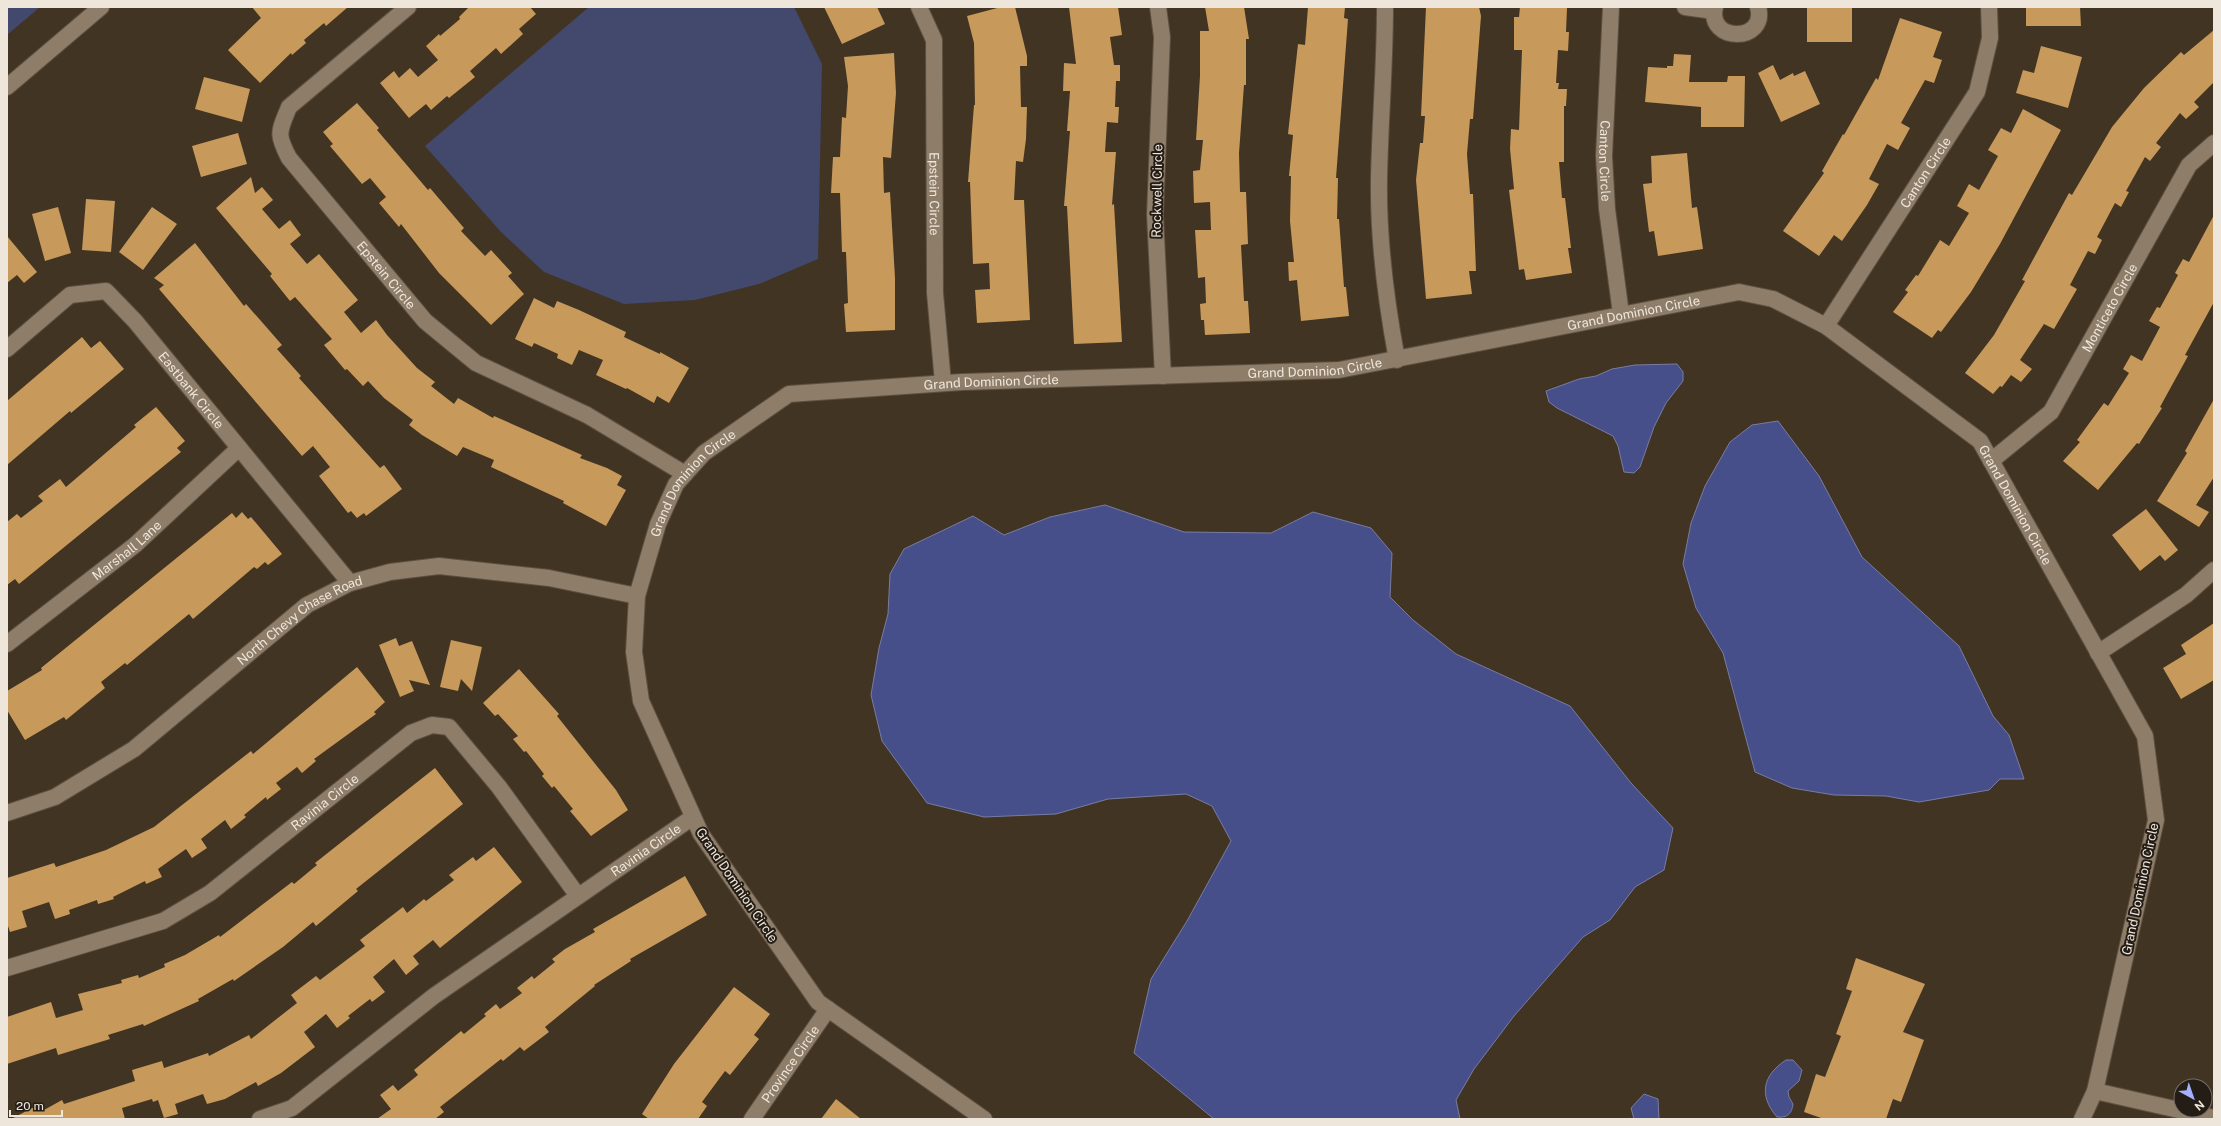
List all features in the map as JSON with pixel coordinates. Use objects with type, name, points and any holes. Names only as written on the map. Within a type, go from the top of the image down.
[{"type":"street","points":[[7,87],[101,7]]},
{"type":"street","name":"Epstein Circle","points":[[408,7],[289,107],[281,127],[280,141],[289,158],[425,321],[476,363],[587,415],[685,474]]},
{"type":"street","name":"Epstein Circle","points":[[919,7],[934,40],[935,293],[943,383]]},
{"type":"street","name":"Rockwell Circle","points":[[1158,7],[1162,37],[1155,215],[1163,376]]},
{"type":"street","points":[[1385,7],[1379,181],[1381,247],[1388,309],[1398,360]]},
{"type":"street","name":"Canton Circle","points":[[1611,7],[1604,156],[1607,210],[1621,314]]},
{"type":"street","points":[[1685,7],[1715,9],[1715,18],[1723,31],[1738,35],[1745,34],[1756,24],[1759,17],[1758,7]]},
{"type":"street","name":"Canton Circle","points":[[1826,326],[1977,92],[1990,38],[1990,7]]},
{"type":"street","name":"Monticeto Circle","points":[[1991,461],[2051,412],[2189,165],[2214,143]]},
{"type":"street","name":"Eastbank Circle","points":[[7,349],[70,295],[106,291],[135,321],[350,583]]},
{"type":"street","name":"Grand Dominion Circle","points":[[984,1119],[818,1002],[700,834],[641,701],[634,652],[637,596],[658,524],[676,484],[704,453],[789,394],[943,383],[1339,370],[1398,360],[1621,314],[1739,292],[1773,299],[1826,326],[1980,441],[2145,736],[2156,820],[2095,1091],[2082,1119]]},
{"type":"street","name":"Marshall Lane","points":[[7,644],[135,545],[240,448]]},
{"type":"street","name":"North Chevy Chase Road","points":[[7,813],[55,797],[134,749],[307,605],[350,583],[390,572],[439,566],[549,578],[637,596]]},
{"type":"street","points":[[2098,652],[2186,595],[2214,570]]},
{"type":"street","name":"Ravinia Circle","points":[[7,968],[163,921],[210,893],[411,733],[432,725],[450,727],[499,787],[578,896]]},
{"type":"street","name":"Ravinia Circle","points":[[260,1119],[292,1108],[434,996],[693,817]]},
{"type":"street","name":"Province Circle","points":[[752,1119],[828,1009]]},
{"type":"street","points":[[2095,1091],[2214,1118]]},
{"type":"shaded area","points":[[7,7],[40,7],[7,35]]},
{"type":"shaded area","points":[[589,7],[794,7],[822,64],[818,259],[759,284],[695,300],[624,304],[544,272],[501,232],[425,146]]},
{"type":"shaded area","points":[[1677,364],[1683,372],[1683,381],[1666,403],[1654,427],[1640,467],[1634,473],[1624,472],[1618,446],[1613,436],[1557,408],[1549,402],[1546,391],[1579,379],[1596,376],[1612,369],[1635,365]]},
{"type":"shaded area","points":[[1778,421],[1819,476],[1862,557],[1959,646],[1993,716],[2009,735],[2024,779],[2000,779],[1989,790],[1919,802],[1886,796],[1834,795],[1792,788],[1755,772],[1723,653],[1696,608],[1683,564],[1691,523],[1705,486],[1730,442],[1752,425]]},
{"type":"shaded area","points":[[1105,505],[1184,532],[1271,533],[1313,512],[1371,528],[1392,553],[1390,597],[1413,620],[1456,654],[1570,706],[1631,783],[1673,828],[1664,870],[1635,887],[1610,920],[1583,937],[1514,1016],[1474,1069],[1456,1100],[1460,1119],[1214,1119],[1134,1053],[1151,979],[1187,921],[1231,841],[1212,806],[1186,794],[1108,799],[1056,814],[984,817],[927,803],[882,741],[871,695],[879,648],[888,614],[890,574],[904,549],[973,516],[1004,535],[1050,517]]},
{"type":"shaded area","points":[[1786,1060],[1793,1060],[1802,1070],[1799,1081],[1788,1091],[1789,1097],[1793,1104],[1790,1113],[1784,1117],[1777,1117],[1767,1101],[1765,1093],[1766,1086],[1772,1072]]},
{"type":"shaded area","points":[[1644,1094],[1658,1099],[1659,1119],[1634,1119],[1631,1108]]},
{"type":"building","points":[[252,7],[348,7],[326,26],[324,23],[304,40],[306,43],[292,55],[291,53],[260,83],[228,50],[261,18]]},
{"type":"building","points":[[469,7],[530,7],[536,14],[519,29],[523,34],[501,54],[496,48],[470,71],[475,77],[449,98],[447,96],[431,110],[426,104],[409,118],[380,83],[394,71],[399,78],[410,68],[418,77],[438,60],[426,46],[439,34],[440,36],[460,19],[459,17]]},
{"type":"building","points":[[824,7],[877,7],[885,24],[842,44]]},
{"type":"building","points":[[1001,7],[1015,7],[1027,56],[1027,66],[1020,66],[1021,107],[1027,107],[1026,139],[1023,162],[1016,161],[1014,200],[1024,200],[1030,320],[977,323],[975,290],[990,289],[989,263],[973,264],[970,182],[968,182],[975,105],[974,43],[967,16]]},
{"type":"building","points":[[1069,7],[1118,7],[1122,35],[1110,37],[1114,65],[1120,65],[1120,81],[1116,81],[1115,107],[1119,107],[1118,123],[1107,122],[1105,152],[1116,152],[1112,205],[1114,204],[1122,342],[1074,344],[1067,206],[1064,206],[1070,131],[1067,131],[1070,91],[1063,91],[1064,63],[1076,64]]},
{"type":"building","points":[[1205,7],[1244,7],[1249,39],[1246,39],[1246,85],[1244,85],[1239,153],[1240,192],[1246,192],[1248,244],[1241,245],[1244,301],[1248,301],[1250,333],[1205,335],[1204,320],[1201,320],[1200,304],[1206,303],[1205,277],[1198,278],[1195,230],[1211,230],[1210,202],[1194,203],[1193,171],[1200,170],[1203,140],[1196,140],[1200,76],[1200,31],[1209,31]]},
{"type":"building","points":[[1308,7],[1345,7],[1344,18],[1348,19],[1336,178],[1338,178],[1337,219],[1339,219],[1344,287],[1346,287],[1349,316],[1301,321],[1297,280],[1289,281],[1288,262],[1294,262],[1290,221],[1291,176],[1289,176],[1293,135],[1288,134],[1298,44],[1305,45]]},
{"type":"building","points":[[1426,7],[1479,7],[1481,16],[1473,119],[1470,119],[1467,154],[1470,194],[1473,194],[1476,271],[1469,271],[1472,294],[1426,299],[1416,180],[1420,143],[1423,143],[1425,116],[1421,116]]},
{"type":"building","points":[[1520,7],[1567,8],[1566,32],[1569,32],[1568,51],[1558,50],[1556,83],[1559,83],[1558,89],[1567,89],[1566,106],[1564,106],[1564,162],[1559,162],[1562,198],[1565,198],[1571,248],[1568,248],[1572,273],[1526,280],[1524,269],[1519,270],[1509,190],[1514,189],[1510,149],[1511,129],[1519,130],[1522,50],[1514,50],[1514,17],[1519,17]]},
{"type":"building","points":[[1807,7],[1852,7],[1852,42],[1807,42]]},
{"type":"building","points":[[2026,7],[2080,7],[2081,26],[2026,26]]},
{"type":"building","points":[[1900,18],[1942,32],[1933,57],[1942,60],[1934,83],[1925,80],[1901,123],[1910,128],[1898,150],[1887,144],[1869,179],[1879,184],[1867,205],[1842,241],[1834,235],[1819,256],[1783,231],[1824,173],[1822,171],[1843,134],[1844,135],[1876,78],[1878,80]]},
{"type":"building","points":[[2214,30],[2214,82],[2194,102],[2199,107],[2186,119],[2180,113],[2156,143],[2161,147],[2150,161],[2145,157],[2126,191],[2129,192],[2121,207],[2115,203],[2097,237],[2102,240],[2095,254],[2088,251],[2070,285],[2077,289],[2054,329],[2044,324],[2020,360],[2032,369],[2021,382],[2011,375],[2002,387],[2000,386],[1993,394],[1965,373],[1994,335],[2025,281],[2022,280],[2069,193],[2072,195],[2112,127],[2144,88],[2181,52],[2184,55]]},
{"type":"building","points":[[2041,46],[2082,57],[2068,108],[2016,93],[2023,70],[2034,73]]},
{"type":"building","points":[[894,53],[896,93],[891,158],[883,157],[884,193],[890,192],[895,278],[895,330],[846,332],[844,304],[848,303],[846,252],[842,252],[840,193],[831,193],[833,157],[840,157],[842,117],[846,118],[848,86],[844,57]]},
{"type":"building","points":[[1674,54],[1691,55],[1689,82],[1727,82],[1728,76],[1745,76],[1744,127],[1701,127],[1701,107],[1645,102],[1648,67],[1667,68],[1667,66],[1673,66]]},
{"type":"building","points":[[1773,65],[1780,80],[1793,73],[1794,76],[1805,71],[1820,104],[1781,122],[1758,73]]},
{"type":"building","points":[[204,77],[250,89],[242,122],[195,109]]},
{"type":"building","points":[[357,103],[379,128],[377,130],[428,190],[430,188],[464,228],[461,231],[485,256],[491,250],[512,273],[508,276],[524,294],[491,325],[439,273],[401,224],[399,227],[379,203],[386,197],[370,178],[362,184],[330,146],[333,144],[323,132]]},
{"type":"building","points":[[2023,109],[2061,130],[2000,244],[1971,292],[1941,332],[1938,330],[1932,338],[1893,312],[1908,292],[1905,290],[1916,275],[1918,276],[1940,240],[1949,246],[1969,213],[1957,206],[1969,184],[1979,190],[1998,156],[1988,150],[2001,128],[2011,133]]},
{"type":"building","points":[[238,133],[247,164],[201,177],[192,146]]},
{"type":"building","points":[[1687,153],[1692,208],[1697,207],[1703,249],[1658,256],[1654,231],[1649,232],[1643,184],[1652,183],[1651,156]]},
{"type":"building","points":[[251,177],[255,193],[262,187],[273,200],[262,209],[279,229],[290,220],[301,235],[290,244],[307,264],[319,254],[358,300],[344,312],[361,333],[376,320],[387,335],[417,368],[435,382],[431,386],[454,404],[458,398],[493,418],[494,416],[582,455],[580,458],[607,468],[622,476],[617,485],[626,490],[606,526],[563,503],[564,501],[491,467],[494,460],[463,447],[457,456],[422,435],[409,425],[413,420],[384,398],[368,381],[363,386],[347,369],[345,370],[324,345],[332,339],[295,297],[290,301],[270,276],[272,274],[216,208]]},
{"type":"building","points":[[86,199],[115,201],[111,252],[82,250]]},
{"type":"building","points":[[58,207],[71,253],[45,261],[32,214]]},
{"type":"building","points":[[152,207],[177,224],[143,270],[119,252]]},
{"type":"building","points":[[2214,215],[2214,302],[2185,355],[2188,356],[2160,407],[2162,408],[2139,444],[2137,443],[2098,490],[2063,461],[2080,442],[2077,440],[2104,403],[2108,406],[2129,373],[2123,369],[2131,355],[2142,361],[2160,327],[2149,321],[2157,307],[2160,308],[2178,275],[2175,273],[2183,259],[2189,262]]},
{"type":"building","points":[[7,236],[37,272],[24,283],[17,275],[7,283]]},
{"type":"building","points":[[195,243],[244,306],[246,304],[282,345],[277,349],[301,376],[299,378],[380,468],[384,465],[402,489],[366,516],[364,513],[357,518],[351,511],[348,513],[319,476],[330,467],[313,446],[302,456],[159,289],[164,285],[154,278]]},
{"type":"building","points":[[534,298],[554,308],[557,301],[579,310],[626,332],[624,337],[660,354],[660,352],[689,368],[669,403],[657,396],[654,403],[627,388],[626,389],[596,375],[603,360],[579,350],[572,365],[557,358],[558,354],[534,343],[532,347],[515,339]]},
{"type":"building","points":[[82,337],[91,348],[100,341],[124,369],[71,413],[70,411],[7,465],[7,401]]},
{"type":"building","points":[[2214,399],[2214,477],[2196,505],[2209,512],[2199,527],[2157,501],[2187,453],[2185,451]]},
{"type":"building","points":[[156,407],[185,441],[177,448],[181,452],[19,584],[15,579],[7,585],[7,522],[17,514],[21,518],[43,501],[38,496],[60,479],[66,487],[136,427],[134,425]]},
{"type":"building","points":[[2146,509],[2178,550],[2165,561],[2160,555],[2140,571],[2112,535]]},
{"type":"building","points":[[242,512],[248,519],[251,517],[282,554],[268,565],[265,562],[257,569],[254,567],[193,619],[189,614],[127,665],[125,663],[101,682],[105,688],[66,720],[64,717],[25,740],[7,710],[7,691],[42,670],[41,668],[232,513],[236,518]]},
{"type":"building","points":[[2214,623],[2214,680],[2181,699],[2163,668],[2186,654],[2181,645]]},
{"type":"building","points":[[396,638],[399,646],[412,641],[430,685],[409,680],[414,691],[400,697],[379,645]]},
{"type":"building","points":[[451,640],[482,647],[472,691],[461,679],[458,691],[440,687]]},
{"type":"building","points":[[357,667],[385,702],[374,712],[376,714],[314,759],[316,761],[302,773],[297,767],[276,783],[281,789],[267,800],[266,797],[244,815],[246,817],[231,829],[225,820],[201,839],[207,848],[192,858],[186,849],[158,869],[162,877],[146,884],[145,881],[113,897],[114,899],[98,904],[97,900],[69,910],[70,914],[55,919],[49,902],[22,911],[27,927],[10,932],[7,923],[7,878],[54,863],[56,867],[106,850],[154,827],[251,751],[253,754]]},
{"type":"building","points":[[519,669],[559,714],[557,716],[616,790],[628,810],[591,836],[570,811],[573,809],[554,786],[552,788],[542,776],[544,774],[526,751],[524,752],[513,739],[518,736],[498,714],[495,716],[483,703]]},
{"type":"building","points":[[435,768],[463,804],[356,889],[358,891],[316,926],[313,922],[283,947],[234,981],[233,979],[198,999],[199,1001],[144,1026],[143,1024],[108,1035],[110,1039],[58,1055],[56,1048],[7,1064],[7,1017],[51,1002],[56,1018],[83,1010],[78,994],[122,983],[121,980],[138,975],[139,978],[165,967],[164,964],[185,955],[219,935],[220,937],[292,882],[294,884],[317,865],[315,863]]},
{"type":"building","points":[[494,847],[522,882],[440,948],[433,940],[413,956],[419,964],[406,975],[394,959],[373,977],[385,992],[372,1002],[370,999],[348,1016],[350,1018],[337,1028],[326,1014],[304,1032],[315,1047],[281,1073],[258,1086],[256,1082],[225,1099],[207,1104],[203,1094],[175,1104],[178,1114],[164,1118],[158,1100],[153,1102],[152,1099],[122,1108],[125,1119],[11,1119],[40,1104],[44,1110],[62,1100],[64,1104],[135,1081],[132,1070],[162,1061],[164,1068],[208,1053],[209,1056],[249,1035],[251,1039],[297,1003],[291,995],[316,976],[320,980],[365,946],[360,940],[403,907],[407,913],[424,899],[426,901],[454,880],[449,875],[473,857],[476,861]]},
{"type":"building","points":[[685,876],[707,915],[630,959],[631,961],[594,985],[595,986],[545,1027],[549,1032],[524,1051],[520,1047],[503,1061],[501,1059],[440,1107],[444,1112],[435,1119],[377,1119],[391,1109],[380,1095],[393,1085],[398,1091],[418,1075],[414,1070],[461,1031],[464,1034],[486,1016],[484,1014],[496,1004],[500,1009],[522,993],[517,988],[532,976],[534,979],[555,962],[552,959],[565,949],[595,932],[593,929]]},
{"type":"building","points":[[1856,958],[1925,984],[1903,1032],[1924,1040],[1901,1102],[1893,1099],[1886,1119],[1824,1119],[1804,1112],[1816,1074],[1825,1077],[1841,1036],[1836,1034],[1852,991],[1846,989]]},
{"type":"building","points":[[734,987],[770,1014],[754,1035],[759,1039],[730,1075],[725,1071],[702,1102],[707,1106],[698,1119],[649,1119],[642,1114],[674,1064]]},
{"type":"building","points":[[836,1099],[861,1119],[821,1119]]}]
